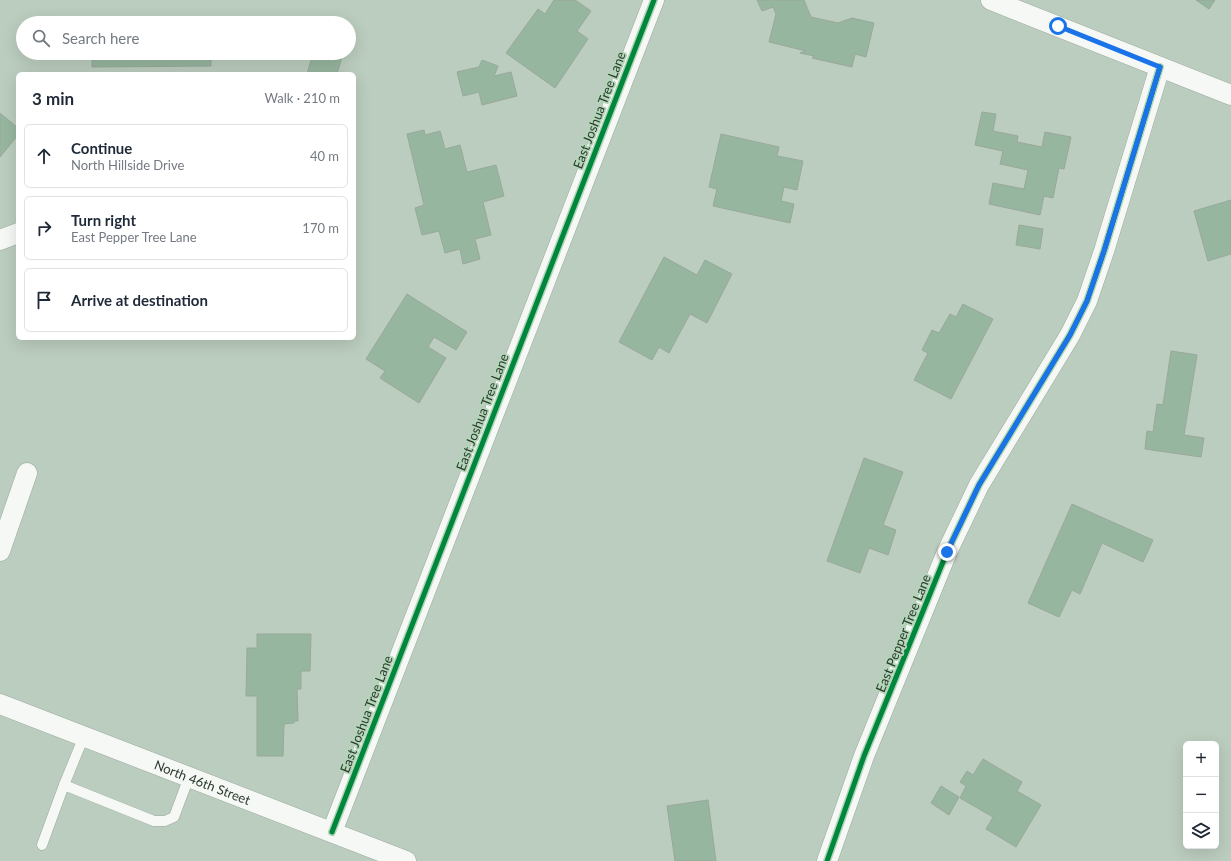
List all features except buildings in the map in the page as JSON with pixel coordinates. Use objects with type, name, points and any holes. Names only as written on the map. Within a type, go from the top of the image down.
[{"type":"street","name":"East Joshua Tree Lane","points":[[332,832],[654,0]]},
{"type":"street","points":[[991,0],[1231,95]]},
{"type":"street","name":"East Pepper Tree Lane","points":[[827,861],[864,756],[947,552],[979,485],[1070,335],[1087,301],[1104,251],[1160,67]]},
{"type":"street","points":[[0,240],[16,234]]},
{"type":"street","points":[[0,551],[27,473]]},
{"type":"street","name":"North 46th Street","points":[[0,704],[406,861]]},
{"type":"lane","points":[[42,845],[84,736]]},
{"type":"lane","points":[[64,785],[154,821],[165,821],[174,817],[189,777]]},
{"type":"cycle path","points":[[332,832],[654,0]]},
{"type":"cycle path","points":[[827,861],[864,756],[947,552],[979,485],[1070,335],[1087,301],[1104,251],[1160,67]]},
{"type":"route","points":[[947,552],[979,485],[1070,335],[1087,301],[1104,251],[1160,67],[1058,26]]}]
